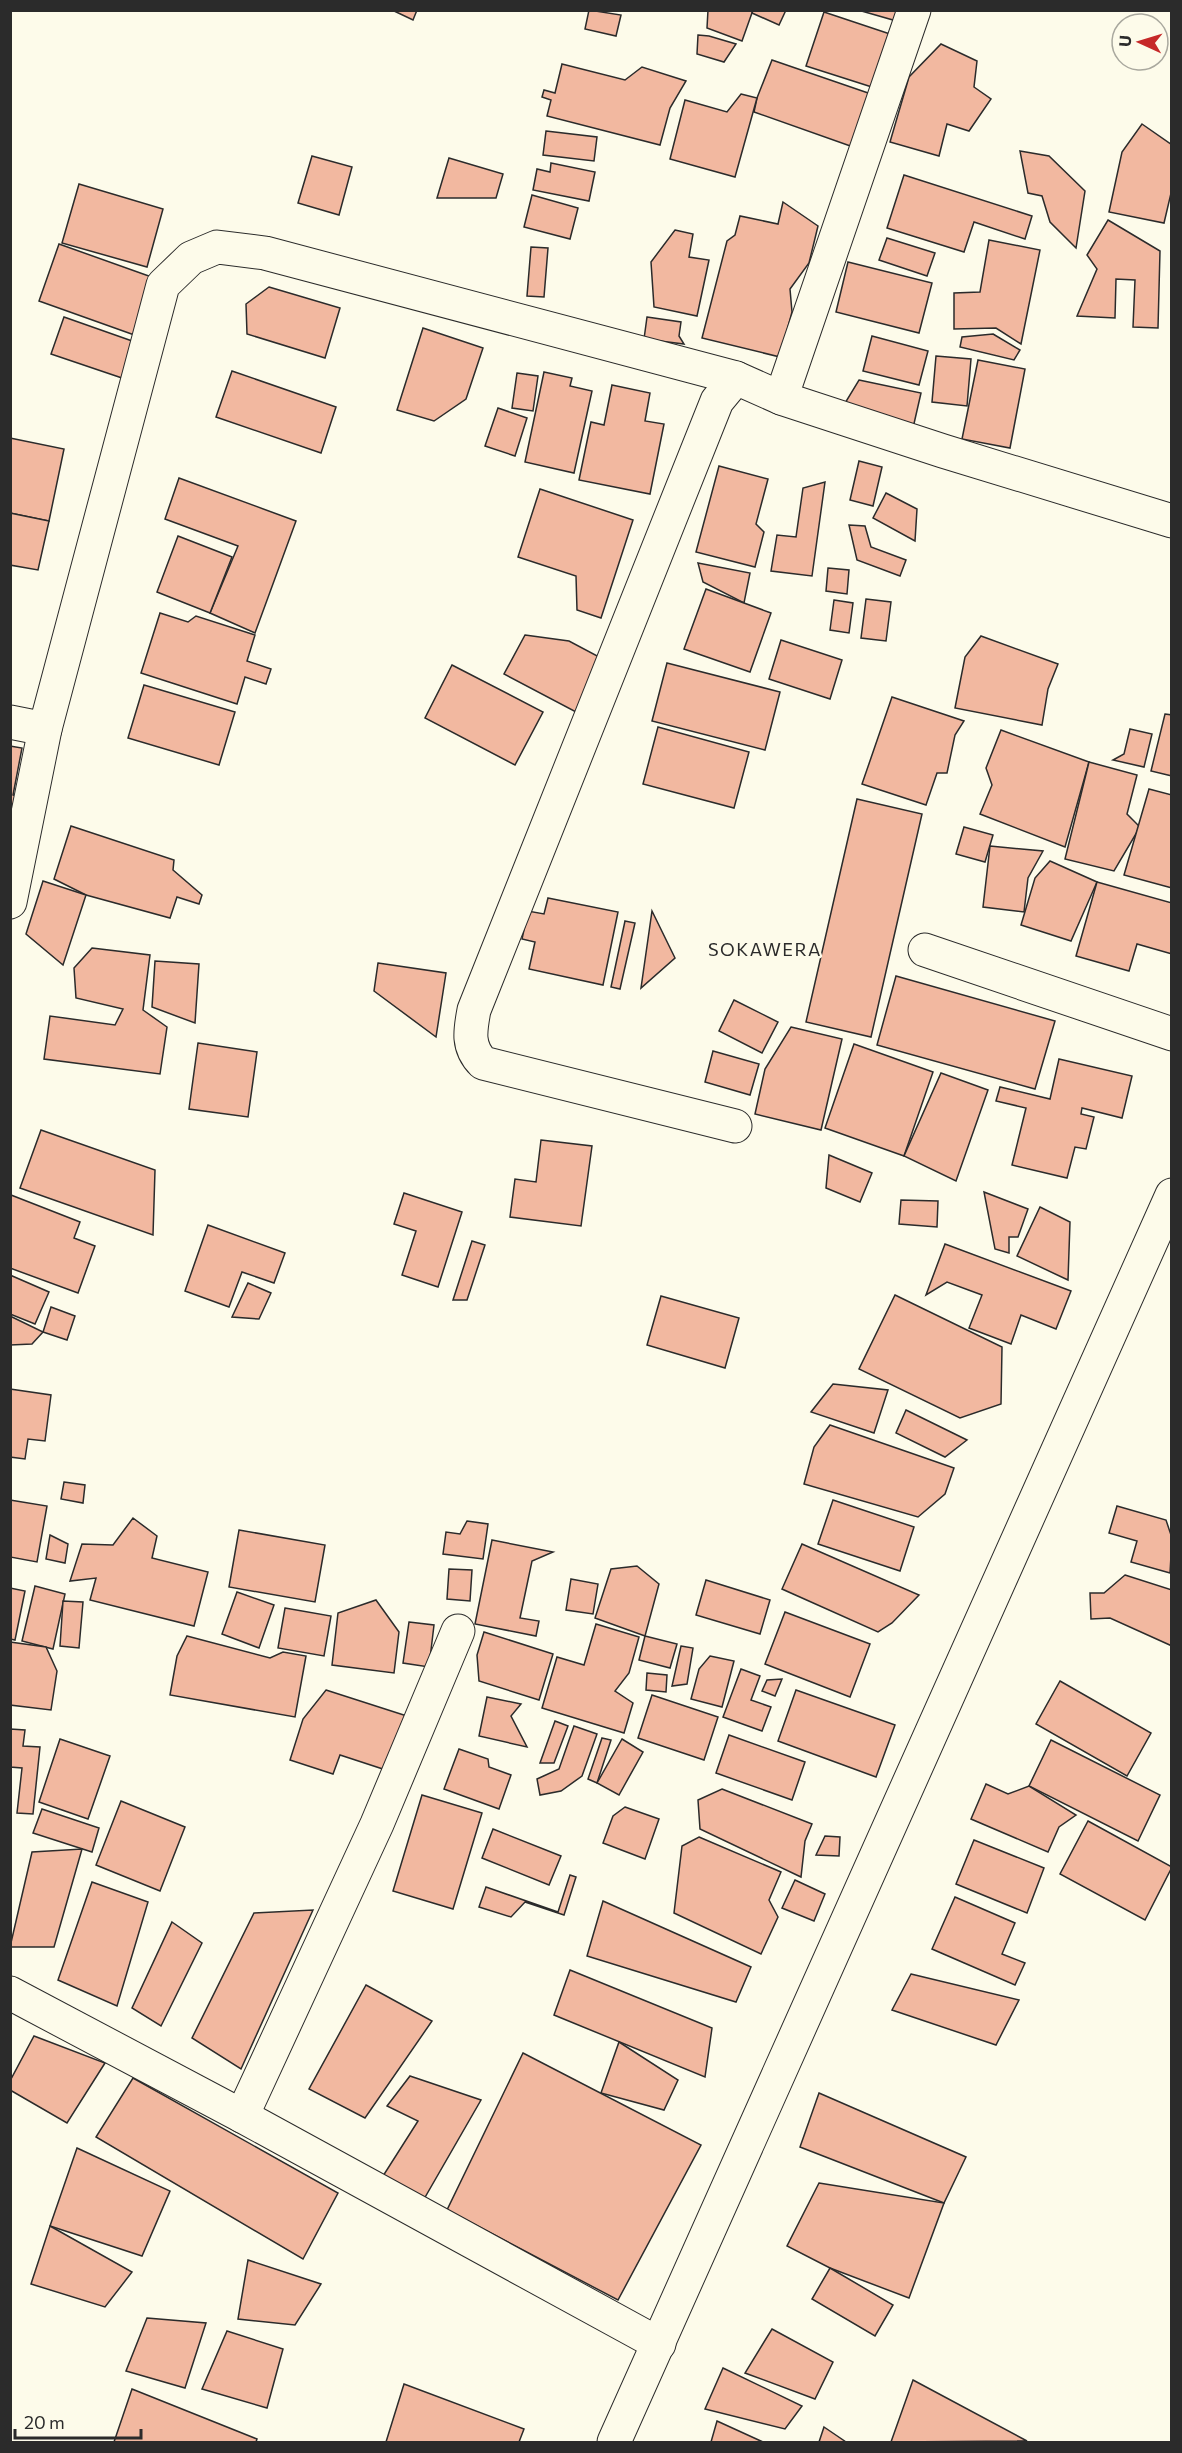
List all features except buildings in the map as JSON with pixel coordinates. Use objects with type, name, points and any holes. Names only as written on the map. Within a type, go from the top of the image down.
[{"type":"street","points":[[782,398],[914,10]]},
{"type":"street","points":[[10,902],[45,729],[164,285],[191,258],[217,247],[265,253],[736,378],[782,398],[943,451],[1172,521]]},
{"type":"street","points":[[735,1126],[483,1063],[473,1053],[470,1031],[474,1010],[717,401],[736,378]]},
{"type":"street","points":[[10,722],[45,729]]},
{"type":"street","points":[[925,950],[1172,1034]]},
{"type":"street","points":[[614,2442],[1172,1195]]},
{"type":"street","points":[[242,2116],[377,1824],[458,1631]]},
{"type":"street","points":[[10,1993],[242,2116],[659,2344]]},
{"type":"district","name":"SOKAWERA","points":[[765,950]]}]
